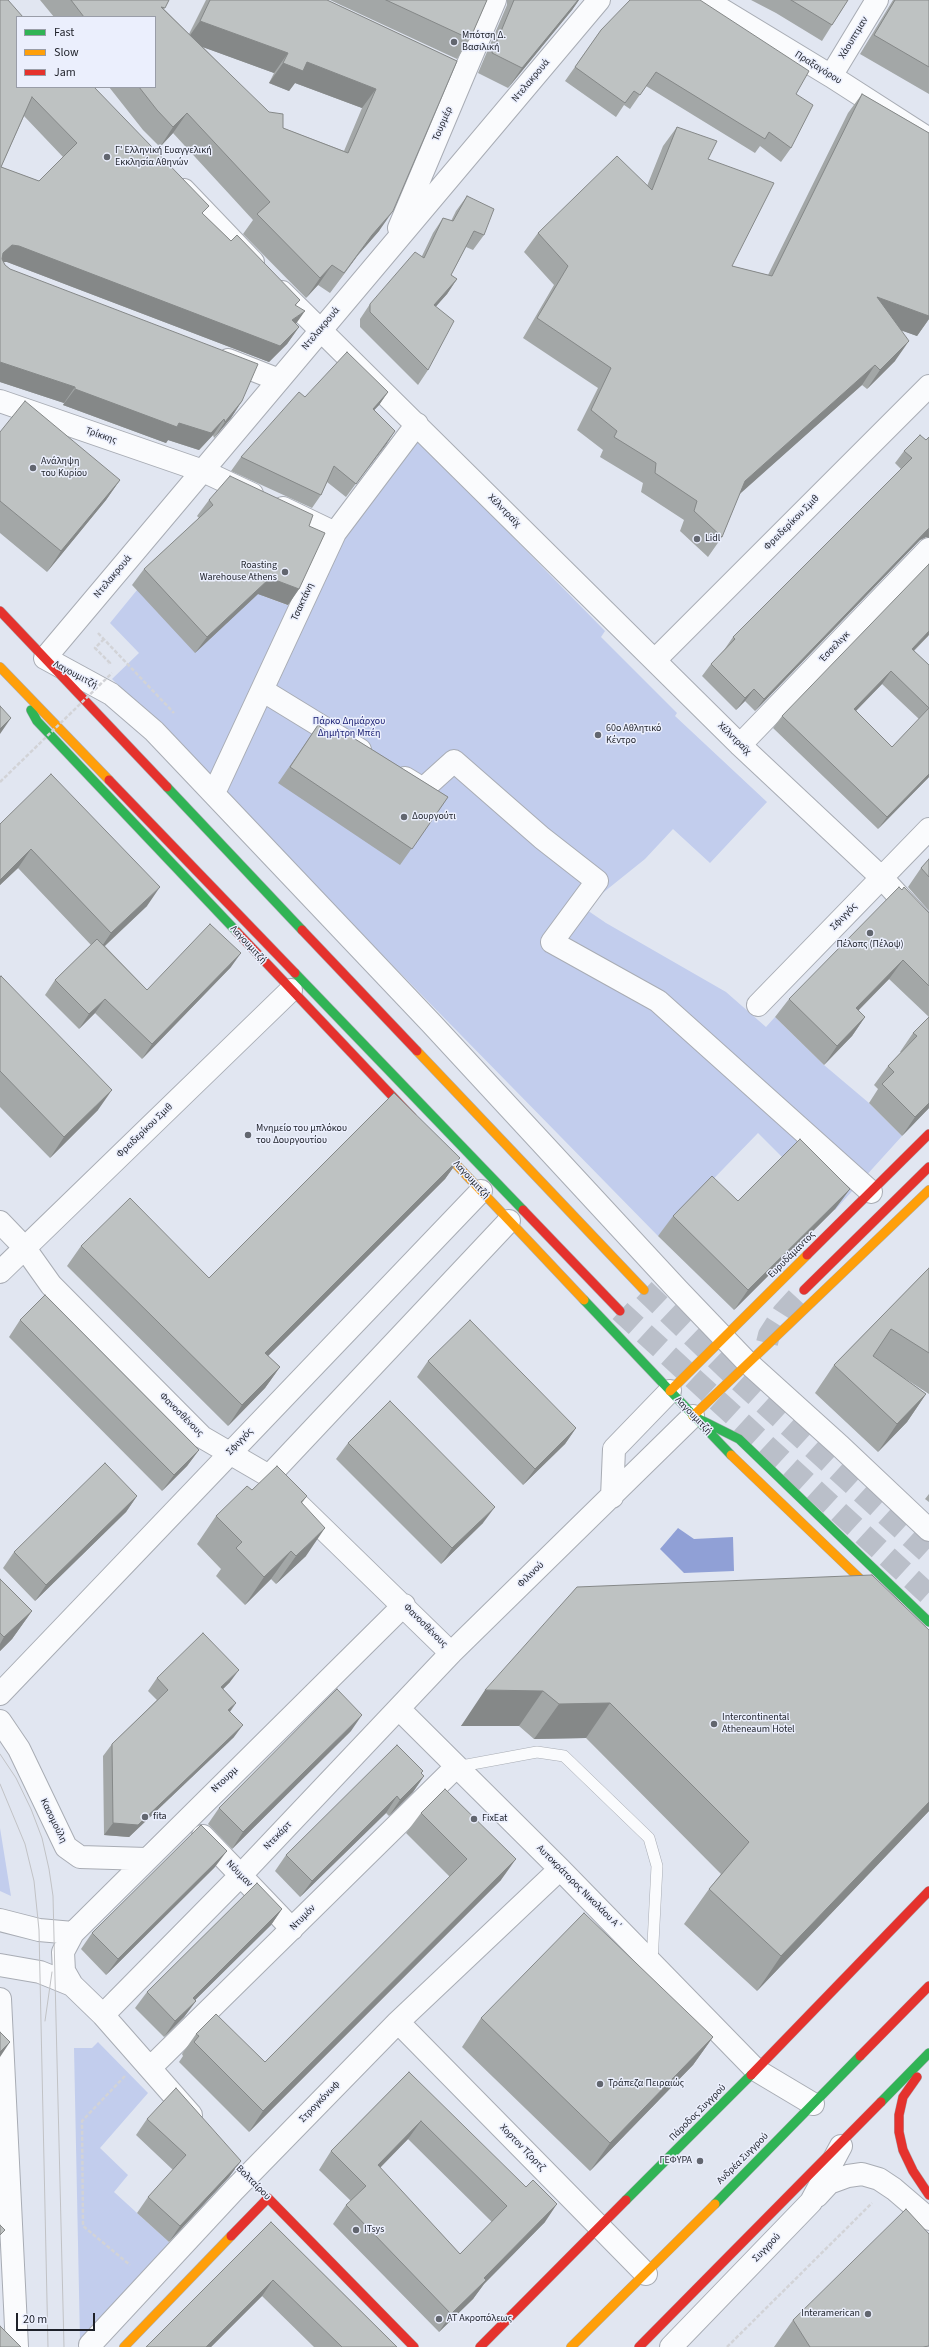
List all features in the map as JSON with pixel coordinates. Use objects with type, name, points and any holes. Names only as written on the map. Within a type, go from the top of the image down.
[{"type":"main road","name":"Λαγουμιτζή","points":[[0,611],[644,1290]]},
{"type":"main road","name":"Λαγουμιτζή","points":[[0,666],[620,1311]]},
{"type":"main road","name":"Λαγουμιτζή","points":[[14,682],[37,721],[416,1122]]},
{"type":"main road","name":"Λαγουμιτζή","points":[[427,1134],[693,1416],[883,1602]]},
{"type":"main road","name":"Ευρυδάμαντος","points":[[670,1391],[929,1134]]},
{"type":"main road","points":[[804,1290],[929,1167]]},
{"type":"main road","points":[[929,1190],[747,1362],[693,1416],[739,1438],[929,1622]]},
{"type":"main road","name":"Πάροδος Συγγρού","points":[[480,2347],[756,2070],[929,1891]]},
{"type":"main road","name":"Ανδρέα Συγγρού","points":[[571,2347],[646,2274],[929,1986]]},
{"type":"main road","points":[[640,2347],[929,2053]]},
{"type":"main road","points":[[929,2059],[903,2097],[899,2115],[899,2132],[903,2150],[913,2171],[929,2195]]},
{"type":"main road","points":[[912,2103],[914,2082]]},
{"type":"main road","points":[[124,2347],[268,2198]]},
{"type":"main road","name":"Βολταίρου","points":[[268,2198],[414,2347]]},
{"type":"street","name":"Τουρμέρ","points":[[391,247],[495,0]]},
{"type":"street","name":"Ντελακρουά","points":[[45,658],[203,471],[319,330],[391,247],[599,0]]},
{"type":"street","name":"Πραξαγόρου","points":[[706,0],[831,76],[929,139]]},
{"type":"street","name":"Χάουπτμαν","points":[[831,76],[876,0]]},
{"type":"street","points":[[442,66],[463,76]]},
{"type":"street","name":"Χέλντραϊχ","points":[[172,178],[319,330],[417,424],[740,745],[882,878],[929,929]]},
{"type":"street","points":[[206,352],[279,380]]},
{"type":"street","name":"Φρειδερίκου Σμιθ","points":[[655,660],[929,386]]},
{"type":"street","name":"Τρίκκης","points":[[0,401],[203,471],[336,533]]},
{"type":"street","name":"Τσακτάνη","points":[[214,793],[336,533],[417,424]]},
{"type":"street","name":"Έσσελιγκ","points":[[740,745],[929,549]]},
{"type":"street","name":"Λαγουμιτζή","points":[[45,658],[111,694],[154,731],[431,1022],[678,1290],[747,1362],[840,1446],[929,1530]]},
{"type":"street","points":[[262,690],[423,789],[454,761],[542,838],[598,881],[552,942],[658,1001],[871,1192]]},
{"type":"street","name":"Σφιγγός","points":[[758,1005],[929,829]]},
{"type":"street","name":"Φρειδερίκου Σμιθ","points":[[0,1272],[24,1247],[291,990]]},
{"type":"street","name":"Σφιγγός","points":[[0,1694],[481,1191]]},
{"type":"street","points":[[269,1476],[509,1221]]},
{"type":"street","name":"Φανοσθένους","points":[[0,1222],[24,1247],[51,1285],[202,1437],[269,1476],[404,1605],[451,1653]]},
{"type":"street","points":[[612,1497],[614,1449],[670,1391]]},
{"type":"street","name":"Φιλινού","points":[[451,1653],[693,1416]]},
{"type":"street","name":"Ντουρμ","points":[[72,1985],[64,1971],[63,1952],[73,1933],[186,1819],[404,1605]]},
{"type":"street","name":"Ντεκάρτ","points":[[103,2015],[240,1876],[399,1710],[451,1653]]},
{"type":"street","name":"Αυτοκράτορος Νικολάου Α΄","points":[[399,1710],[560,1869],[756,2070],[813,2104]]},
{"type":"street","name":"Κασομούλη","points":[[0,1721],[19,1749],[66,1847],[80,1857],[147,1859]]},
{"type":"street","name":"Ντυμόν","points":[[150,2068],[456,1767]]},
{"type":"street","name":"Νόυμαν","points":[[186,1819],[292,1929]]},
{"type":"street","name":"Στρογκόνωφ","points":[[90,2345],[247,2178],[398,2022],[560,1869]]},
{"type":"street","points":[[0,1920],[39,1930],[73,1933]]},
{"type":"street","points":[[0,1965],[40,1972],[72,1985],[103,2015],[206,2132]]},
{"type":"street","points":[[0,1999],[17,2347]]},
{"type":"street","name":"Χορτον Τζορτζ","points":[[398,2022],[646,2274]]},
{"type":"street","name":"Συγγρού","points":[[671,2347],[811,2202],[847,2137]]},
{"type":"street","name":"Βολταίρου","points":[[231,2161],[268,2198]]},
{"type":"street","points":[[811,2202],[829,2183],[848,2176],[862,2174],[878,2179],[890,2186],[929,2219]]},
{"type":"street","points":[[0,2338],[9,2347]]},
{"type":"lane","points":[[456,1767],[537,1752],[564,1756],[649,1838],[657,1866],[652,1964]]},
{"type":"path","points":[[104,639],[95,648],[110,663],[105,667]]},
{"type":"path","points":[[0,782],[112,673]]},
{"type":"path","points":[[128,2072],[82,2121],[83,2226],[149,2282]]},
{"type":"path","points":[[727,2347],[890,2186]]},
{"type":"green space","name":"Πάρκο Δημάρχου Δημήτρη Μπέη","points":[[405,427],[605,631],[601,637],[677,713],[675,716],[767,802],[710,863],[673,829],[645,859],[584,908],[606,923],[726,992],[766,1027],[775,1017],[824,1065],[869,1103],[902,1136],[835,1210],[758,1133],[658,1236],[112,679],[139,653],[110,623],[137,590],[249,576],[263,596],[290,606]]},
{"type":"green space","points":[[0,1828],[5,1859],[11,1896],[0,1891]]},
{"type":"green space","points":[[98,2042],[148,2093],[100,2148],[128,2175],[114,2192],[170,2243],[80,2341],[74,2048],[92,2048]]},
{"type":"water","points":[[678,1528],[694,1539],[733,1537],[734,1571],[684,1573],[660,1549]]},
{"type":"building","points":[[0,0],[8,0],[22,16],[16,16],[16,88],[95,88],[209,206],[202,213],[231,241],[237,235],[300,300],[295,305],[305,311],[292,320],[299,327],[280,346],[19,246],[12,245],[3,253],[2,259],[5,265],[10,269],[258,364],[242,401],[225,422],[224,419],[211,433],[179,423],[177,427],[75,389],[75,387],[0,362]],"holes":[[[32,97],[77,143],[39,181],[1,167]]]},
{"type":"building","points":[[71,0],[169,0],[165,8],[161,7],[269,112],[283,114],[283,128],[348,153],[376,89],[307,62],[303,71],[283,63],[288,53],[200,21],[210,0],[327,0],[457,61],[393,211],[372,235],[344,273],[332,265],[320,278],[257,214],[270,202],[187,113],[173,127],[140,88],[156,88],[156,16],[83,16]]},
{"type":"building","points":[[386,0],[487,0],[470,39]]},
{"type":"building","points":[[514,0],[578,0],[522,68],[492,53]]},
{"type":"building","points":[[630,0],[700,0],[809,71],[796,94],[813,105],[791,148],[769,132],[765,139],[656,72],[640,95],[634,91],[625,103],[575,67],[601,30]]},
{"type":"building","points":[[791,0],[848,0],[832,25]]},
{"type":"building","points":[[895,0],[929,0],[929,67],[874,35]]},
{"type":"building","points":[[862,94],[929,133],[929,316],[877,297],[909,341],[880,370],[875,365],[745,481],[722,537],[694,511],[697,501],[655,473],[656,463],[614,437],[617,431],[591,410],[611,368],[537,318],[568,266],[538,233],[617,156],[652,190],[677,127],[717,141],[708,159],[774,183],[732,266],[772,276]]},
{"type":"building","points":[[467,196],[494,209],[484,235],[474,231],[451,275],[457,279],[434,305],[454,321],[428,370],[370,312],[370,304],[415,252],[424,258],[443,218],[453,221]]},
{"type":"building","points":[[347,352],[388,392],[373,409],[395,431],[356,484],[334,466],[321,495],[241,457],[299,392],[305,397]]},
{"type":"building","name":"Ανάληψη του Κυρίου","points":[[25,401],[120,480],[61,551],[0,501],[0,432]]},
{"type":"building","points":[[920,435],[926,440],[929,437],[929,528],[764,699],[754,689],[745,698],[711,664],[735,639],[733,637],[912,458],[904,451]]},
{"type":"building","points":[[230,476],[313,515],[309,526],[325,533],[299,589],[270,578],[207,637],[144,569],[213,505],[209,500]]},
{"type":"building","points":[[929,564],[929,631],[912,649],[929,665],[929,708],[929,774],[887,817],[782,716]],"holes":[[[891,671],[929,708],[892,747],[854,709]]]},
{"type":"building","points":[[0,706],[11,718],[0,729]]},
{"type":"building","points":[[318,725],[334,736],[339,729],[448,797],[412,849],[290,767]]},
{"type":"building","points":[[51,774],[160,887],[111,933],[31,849],[0,880],[0,824]]},
{"type":"building","points":[[929,859],[929,877],[921,868]]},
{"type":"building","points":[[899,887],[902,890],[904,887],[929,913],[929,986],[903,960],[856,1008],[865,1017],[837,1046],[789,999]]},
{"type":"building","points":[[210,924],[241,953],[152,1044],[105,999],[89,1014],[55,980],[97,939],[147,990]]},
{"type":"building","points":[[1,976],[112,1090],[64,1137],[0,1071]]},
{"type":"building","points":[[929,1017],[929,1103],[915,1117],[882,1084],[894,1072],[888,1066],[917,1036],[913,1033]]},
{"type":"building","points":[[394,1093],[460,1158],[265,1353],[280,1367],[242,1405],[81,1246],[130,1198],[209,1278]]},
{"type":"building","points":[[800,1139],[850,1189],[748,1290],[673,1216],[712,1176],[738,1201]]},
{"type":"building","points":[[929,1268],[929,1353],[891,1329],[873,1356],[926,1394],[897,1424],[834,1365]]},
{"type":"building","points":[[45,1295],[199,1450],[174,1475],[20,1320]]},
{"type":"building","points":[[470,1320],[576,1428],[535,1469],[428,1361]]},
{"type":"building","points":[[390,1401],[495,1507],[452,1548],[348,1443]]},
{"type":"building","points":[[105,1463],[137,1496],[46,1585],[14,1552]]},
{"type":"building","points":[[277,1466],[307,1496],[301,1502],[325,1528],[296,1556],[291,1551],[264,1577],[236,1548],[242,1542],[216,1516],[247,1486],[252,1490]]},
{"type":"building","points":[[872,1575],[929,1630],[929,1802],[781,1956],[709,1889],[749,1842],[610,1703],[559,1704],[543,1691],[485,1690],[577,1587]]},
{"type":"building","points":[[0,1579],[32,1611],[4,1637],[0,1633]]},
{"type":"building","points":[[203,1633],[239,1670],[221,1687],[236,1703],[228,1710],[243,1725],[138,1825],[113,1823],[112,1744],[168,1690],[157,1678]]},
{"type":"building","points":[[337,1689],[362,1715],[243,1832],[219,1808]]},
{"type":"building","points":[[397,1745],[423,1771],[421,1773],[424,1776],[400,1800],[397,1796],[312,1881],[286,1855]]},
{"type":"building","points":[[445,1789],[516,1859],[263,2111],[194,2042],[199,2036],[196,2034],[216,2014],[265,2062],[467,1859],[421,1813]]},
{"type":"building","points":[[201,1825],[227,1851],[118,1959],[92,1933]]},
{"type":"building","points":[[257,1883],[282,1909],[193,1998],[196,2001],[175,2021],[147,1992]]},
{"type":"building","points":[[584,1913],[713,2037],[610,2143],[481,2018]]},
{"type":"building","points":[[0,2032],[10,2042],[0,2052]]},
{"type":"building","points":[[409,2072],[526,2187],[533,2180],[557,2204],[484,2278],[486,2280],[451,2314],[346,2205],[366,2186],[331,2151]],"holes":[[[421,2121],[507,2206],[460,2254],[378,2165]]]},
{"type":"building","points":[[176,2088],[241,2161],[180,2226],[148,2197],[186,2155],[147,2119]]},
{"type":"building","name":"Interamerican","points":[[906,2209],[929,2234],[929,2346],[810,2347],[793,2320]]},
{"type":"building","points":[[271,2222],[397,2347],[342,2347],[273,2280],[206,2347],[146,2347]]},
{"type":"building","points":[[0,2225],[5,2230],[0,2235]]},
{"type":"building","points":[[0,2326],[21,2347],[0,2347]]},
{"type":"tunnel","points":[[644,1290],[734,1376],[929,1554]]},
{"type":"tunnel","points":[[767,1343],[769,1335],[783,1313],[804,1290]]},
{"type":"tunnel","points":[[620,1311],[929,1595]]},
{"type":"tram line","points":[[0,1754],[16,1778],[31,1809],[42,1838],[53,1896],[64,2347]]},
{"type":"tram line","points":[[0,1784],[25,1844],[34,1881],[39,1930],[48,2347]]},
{"type":"tram line","points":[[45,2021],[52,1972]]},
{"type":"traffic: fast","points":[[31,710],[37,721],[237,932]]},
{"type":"traffic: fast","points":[[167,787],[302,930]]},
{"type":"traffic: fast","points":[[295,973],[523,1210]]},
{"type":"traffic: fast","points":[[584,1300],[731,1455]]},
{"type":"traffic: fast","points":[[693,1416],[739,1439],[929,1622]]},
{"type":"traffic: fast","points":[[881,2102],[929,2053]]},
{"type":"traffic: fast","points":[[715,2204],[860,2056]]},
{"type":"traffic: fast","points":[[626,2200],[751,2075]]},
{"type":"traffic: slow","points":[[0,667],[109,780]]},
{"type":"traffic: slow","points":[[417,1051],[644,1290]]},
{"type":"traffic: slow","points":[[435,1142],[584,1300]]},
{"type":"traffic: slow","points":[[693,1416],[929,1190]]},
{"type":"traffic: slow","points":[[670,1391],[807,1255]]},
{"type":"traffic: slow","points":[[731,1455],[879,1597]]},
{"type":"traffic: slow","points":[[571,2347],[715,2204]]},
{"type":"traffic: slow","points":[[124,2347],[231,2236]]},
{"type":"traffic: jam","points":[[0,611],[167,787]]},
{"type":"traffic: jam","points":[[109,780],[295,973]]},
{"type":"traffic: jam","points":[[302,930],[417,1051]]},
{"type":"traffic: jam","points":[[237,932],[412,1117]]},
{"type":"traffic: jam","points":[[807,1255],[929,1134]]},
{"type":"traffic: jam","points":[[804,1290],[929,1167]]},
{"type":"traffic: jam","points":[[523,1210],[620,1311]]},
{"type":"traffic: jam","points":[[751,2075],[929,1891]]},
{"type":"traffic: jam","points":[[860,2056],[929,1986]]},
{"type":"traffic: jam","points":[[917,2077],[903,2097],[899,2115],[899,2132],[903,2150],[913,2171],[929,2195]]},
{"type":"traffic: jam","points":[[639,2347],[881,2102]]},
{"type":"traffic: jam","points":[[268,2198],[414,2347]]},
{"type":"traffic: jam","points":[[231,2236],[268,2198]]},
{"type":"traffic: jam","points":[[480,2347],[626,2200]]},
{"type":"place","name":"Μπότση Δ. Βασιλική","points":[[454,42]]},
{"type":"place","name":"Γ' Ελληνική Ευαγγελική Εκκλησία Αθηνών","points":[[107,157]]},
{"type":"place","name":"Ανάληψη του Κυρίου","points":[[33,468]]},
{"type":"place","name":"Lidl","points":[[697,539]]},
{"type":"place","name":"Roasting Warehouse Athens","points":[[285,572]]},
{"type":"place","name":"60ο Αθλητικό Κέντρο","points":[[598,735]]},
{"type":"place","name":"Δουργούτι","points":[[404,817]]},
{"type":"place","name":"Πέλοπς (Πέλοψ)","points":[[870,933]]},
{"type":"place","name":"Μνημείο του μπλόκου του Δουργουτίου","points":[[248,1135]]},
{"type":"place","name":"Intercontinental Atheneaum Hotel","points":[[714,1724]]},
{"type":"place","name":"fita","points":[[145,1817]]},
{"type":"place","name":"FixEat","points":[[474,1819]]},
{"type":"place","name":"Τράπεζα Πειραιώς","points":[[600,2084]]},
{"type":"place","name":"ΓΕΦΥΡΑ","points":[[700,2161]]},
{"type":"place","name":"ITsys","points":[[356,2230]]},
{"type":"place","name":"Interamerican","points":[[868,2314]]},
{"type":"place","name":"ΑΤ Ακροπόλεως","points":[[439,2319]]}]
